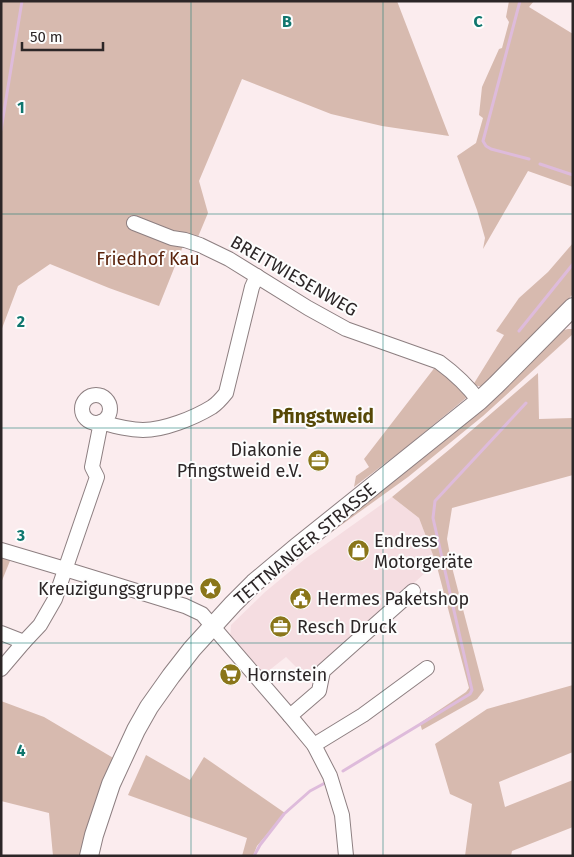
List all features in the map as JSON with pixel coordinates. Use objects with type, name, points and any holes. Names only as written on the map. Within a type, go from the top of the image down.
[{"type":"main road","name":"TETTNANGER STRASSE","points":[[89,856],[111,784],[138,725],[171,676],[213,625],[261,577],[480,401],[571,313]]},
{"type":"street","name":"BREITWIESENWEG","points":[[134,223],[172,238],[200,245],[229,259],[346,329],[439,362],[451,371],[480,401]]},
{"type":"street","points":[[1,669],[40,625],[55,599],[97,478],[92,467],[101,422],[129,429],[151,430],[165,427],[193,416],[220,401],[226,393],[252,286],[257,276]]},
{"type":"street","points":[[1,550],[185,606],[202,614],[314,745],[330,776],[340,808],[345,835],[346,856]]},
{"type":"street","points":[[290,716],[319,692],[322,672],[413,591]]},
{"type":"street","points":[[1,633],[24,642]]},
{"type":"street","points":[[314,745],[363,715],[427,668]]},
{"type":"shaded area","points":[[392,497],[419,518],[436,563],[308,679],[286,657],[262,676],[230,639],[231,625],[265,592],[305,559]]},
{"type":"green space","name":"Friedhof Kau","points":[[1,1],[397,1],[449,136],[382,126],[331,114],[242,79],[199,181],[208,213],[195,244],[185,241],[159,306],[50,264],[18,286],[1,331]]},
{"type":"green space","points":[[509,1],[534,1],[529,7],[573,34],[573,187],[528,171],[483,249],[485,238],[457,156],[476,143],[483,118],[479,115],[482,87],[499,49],[502,48],[509,22],[506,17]]},
{"type":"green space","points":[[573,243],[573,294],[483,387],[473,385],[504,335],[496,331],[519,298],[548,272]]},
{"type":"green space","points":[[573,329],[573,334],[483,416],[408,477],[308,549],[503,389],[564,330]]},
{"type":"green space","points":[[439,362],[470,390],[466,398],[354,487],[356,476],[369,467],[364,459]]},
{"type":"green space","points":[[538,373],[539,419],[573,418],[573,475],[452,508],[447,539],[453,571],[484,690],[477,699],[422,730],[420,723],[466,692],[469,688],[436,563],[419,518],[392,497]]},
{"type":"green space","points":[[1,553],[12,556],[1,583]]},
{"type":"green space","points":[[573,685],[573,752],[499,782],[505,807],[573,780],[573,827],[512,851],[511,856],[465,856],[472,804],[450,794],[435,744],[487,709]]},
{"type":"green space","points":[[1,701],[44,717],[115,759],[84,856],[53,856],[49,813],[1,801]]},
{"type":"green space","points":[[146,755],[190,780],[204,757],[285,813],[257,846],[253,856],[242,856],[247,838],[128,795]]},
{"type":"waterway","points":[[1,130],[22,1]]},
{"type":"waterway","points":[[520,1],[483,141],[491,149],[529,159]]},
{"type":"waterway","points":[[540,164],[573,175]]},
{"type":"waterway","points":[[519,331],[573,264]]},
{"type":"waterway","points":[[343,771],[470,694],[472,690],[433,518],[435,501],[526,403]]},
{"type":"waterway","points":[[254,856],[260,845],[284,814],[310,791],[325,783]]},
{"type":"place","name":"Diakonie Pfingstweid e.V.","points":[[318,460]]},
{"type":"place","name":"Endress Motorgeräte","points":[[358,551]]},
{"type":"place","name":"Kreuzigungsgruppe","points":[[210,589]]},
{"type":"place","name":"Hermes Paketshop","points":[[301,599]]},
{"type":"place","name":"Resch Druck","points":[[281,627]]},
{"type":"place","name":"Hornstein","points":[[231,675]]},
{"type":"district","name":"Pfingstweid","points":[[323,416]]}]
